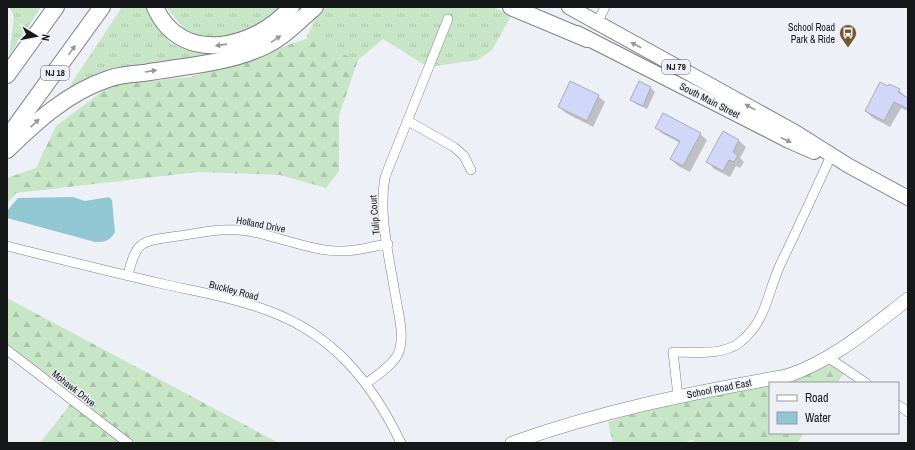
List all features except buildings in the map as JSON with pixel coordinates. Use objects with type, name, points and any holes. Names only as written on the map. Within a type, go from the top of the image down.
[{"type":"highway","points":[[7,75],[56,7]]},
{"type":"highway","name":"NJ 18","points":[[7,138],[102,7]]},
{"type":"highway","points":[[155,7],[164,22],[178,36],[187,41],[211,46],[236,42],[251,36],[278,20],[291,7]]},
{"type":"highway","points":[[7,150],[36,121],[52,109],[77,93],[97,83],[116,77],[227,59],[250,53],[275,40],[315,7]]},
{"type":"highway","points":[[511,7],[587,39]]},
{"type":"main road","name":"South Main Street","points":[[532,7],[587,39],[652,70],[789,141],[849,166]]},
{"type":"main road","name":"South Main Street","points":[[569,7],[795,132],[849,166],[908,198]]},
{"type":"street","points":[[597,23],[605,7]]},
{"type":"street","name":"Tulip Court","points":[[367,383],[391,364],[397,354],[400,344],[400,321],[382,201],[385,177],[448,19]]},
{"type":"street","points":[[408,121],[454,147],[464,156],[471,170]]},
{"type":"street","points":[[678,396],[673,352],[716,352],[738,344],[759,323],[771,295],[780,265],[830,158]]},
{"type":"street","name":"Holland Drive","points":[[128,276],[134,253],[140,245],[152,240],[219,230],[248,231],[326,249],[343,251],[388,244]]},
{"type":"street","name":"Buckley Road","points":[[7,246],[243,303],[291,320],[332,347],[367,383],[401,443]]},
{"type":"street","name":"School Road East","points":[[512,443],[571,423],[678,396],[788,376],[829,358],[908,299]]},
{"type":"street","name":"Mohawk Drive","points":[[7,350],[128,443]]},
{"type":"street","points":[[829,358],[865,382]]},
{"type":"street","points":[[899,406],[908,412]]},
{"type":"green space","points":[[9,7],[41,7],[9,56],[14,16]]},
{"type":"green space","points":[[122,7],[149,7],[149,13],[171,44],[212,55],[128,66],[95,77],[67,90]]},
{"type":"green space","points":[[166,7],[281,7],[249,30],[216,39],[187,32]]},
{"type":"green space","points":[[325,7],[493,7],[511,16],[492,50],[478,60],[428,67],[383,39],[358,60],[306,39],[318,12]]},
{"type":"green space","points":[[306,39],[358,60],[339,116],[339,171],[326,188],[280,175],[198,172],[16,193],[7,204],[7,178],[36,168],[56,126],[112,84],[191,77]]},
{"type":"green space","points":[[7,298],[279,443],[40,443],[72,402],[7,350]]},
{"type":"green space","points":[[833,356],[846,370],[838,382],[769,382],[769,434],[803,434],[797,443],[694,443],[693,440],[681,443],[613,443],[608,422],[710,387]]},
{"type":"water","points":[[73,197],[85,201],[109,197],[112,200],[115,232],[109,239],[95,242],[7,218],[7,211],[18,198]]},
{"type":"place","name":"School Road Park & Ride","points":[[848,48]]}]
